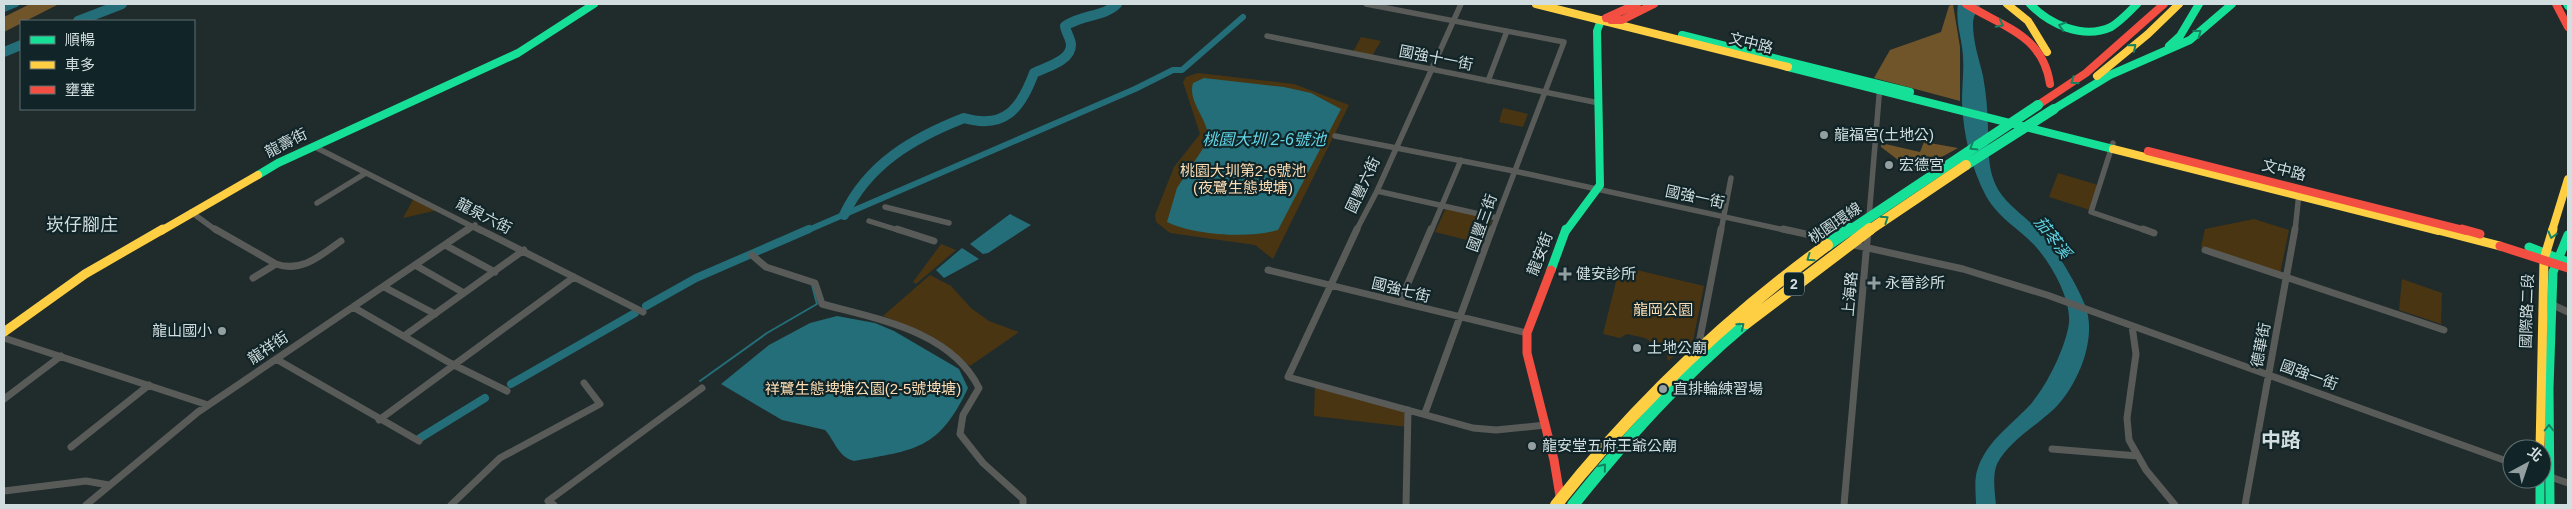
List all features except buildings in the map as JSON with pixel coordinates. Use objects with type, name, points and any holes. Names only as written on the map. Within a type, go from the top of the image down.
[{"type":"main road","name":"龍壽街","points":[[4,332],[86,274],[191,212],[313,146],[518,53],[594,4]]},
{"type":"main road","name":"文中路","points":[[1536,4],[1605,18]]},
{"type":"main road","name":"文中路","points":[[1558,4],[1605,18],[1879,87]]},
{"type":"main road","points":[[1598,190],[1600,181],[1597,31],[1605,18],[1637,4]]},
{"type":"main road","points":[[1605,18],[1622,20],[1654,4]]},
{"type":"main road","points":[[1966,4],[2033,44],[2048,63],[2051,72],[2050,84]]},
{"type":"main road","points":[[2007,4],[2028,21],[2051,58],[2054,72],[2050,84],[2036,104]]},
{"type":"main road","points":[[2030,4],[2040,16],[2054,24],[2092,30],[2112,25],[2137,4]]},
{"type":"main road","points":[[2036,104],[2086,73],[2164,4]]},
{"type":"main road","name":"桃園環線","points":[[1573,505],[1640,423],[1737,329],[1809,272],[1877,224],[2054,109],[2122,56],[2179,4]]},
{"type":"main road","points":[[2139,62],[2175,41],[2183,32],[2198,4]]},
{"type":"main road","points":[[2054,109],[2110,75],[2190,40],[2232,4]]},
{"type":"main road","points":[[2556,4],[2568,27]]},
{"type":"main road","name":"文中路","points":[[1622,20],[1959,108],[2299,192],[2545,256],[2561,261],[2568,268]]},
{"type":"main road","name":"桃園環線","points":[[1556,505],[1628,418],[1673,370],[1726,324],[1808,260],[2014,121],[2036,104]]},
{"type":"main road","name":"國際路二段","points":[[2540,439],[2545,256],[2568,179]]},
{"type":"main road","name":"龍安街","points":[[1562,505],[1561,488],[1532,371],[1527,344],[1527,332],[1567,227],[1598,190]]},
{"type":"main road","name":"國際路二段","points":[[2546,439],[2551,304],[2568,235]]},
{"type":"main road","name":"國際路二段","points":[[2540,505],[2542,489]]},
{"type":"main road","name":"國際路二段","points":[[2547,489],[2550,505]]},
{"type":"street","points":[[1366,4],[1507,30],[1488,81]]},
{"type":"street","name":"國豐六街","points":[[1408,410],[1288,377],[1376,191],[1461,4]]},
{"type":"street","name":"國豐三街","points":[[1425,413],[1543,92],[1564,42],[1507,30]]},
{"type":"street","name":"國強十一街","points":[[1267,36],[1599,103]]},
{"type":"street","name":"上海路","points":[[1844,505],[1879,87]]},
{"type":"street","name":"國強一街","points":[[1335,136],[1514,171],[1963,269],[2047,295],[2502,459]]},
{"type":"street","name":"龍泉六街","points":[[313,146],[475,225],[643,312]]},
{"type":"street","points":[[2113,146],[2092,212],[2154,233]]},
{"type":"street","points":[[1400,302],[1443,206],[1461,160]]},
{"type":"street","points":[[317,203],[366,172]]},
{"type":"street","points":[[1725,351],[1700,338],[1708,284],[1725,217],[1732,178]]},
{"type":"street","points":[[1376,191],[1497,218]]},
{"type":"street","name":"德華街","points":[[2245,505],[2286,278],[2299,192]]},
{"type":"street","points":[[886,207],[949,223]]},
{"type":"street","points":[[191,212],[226,237],[290,270],[303,266],[341,241]]},
{"type":"street","points":[[869,221],[934,241]]},
{"type":"street","name":"龍祥街","points":[[86,505],[208,405],[475,225]]},
{"type":"street","points":[[445,245],[494,272]]},
{"type":"street","points":[[404,336],[524,250]]},
{"type":"street","points":[[2205,250],[2444,330]]},
{"type":"street","points":[[752,255],[766,267],[815,283],[822,304],[900,325],[949,352],[963,364],[976,380],[979,388],[963,416],[960,434],[983,463],[1023,499],[1023,505]]},
{"type":"street","points":[[253,278],[276,264]]},
{"type":"street","points":[[415,266],[464,293]]},
{"type":"street","name":"國強七街","points":[[1268,270],[1460,318],[1527,332]]},
{"type":"street","points":[[380,420],[574,277]]},
{"type":"street","points":[[384,286],[435,314]]},
{"type":"street","points":[[2551,304],[2568,312]]},
{"type":"street","points":[[353,307],[455,365],[507,391]]},
{"type":"street","points":[[2132,326],[2137,343],[2137,358],[2127,433],[2150,475],[2175,505]]},
{"type":"street","points":[[4,332],[61,356],[208,405]]},
{"type":"street","points":[[4,399],[61,356]]},
{"type":"street","points":[[276,359],[419,441]]},
{"type":"street","points":[[452,505],[500,458],[600,404],[584,383]]},
{"type":"street","points":[[71,446],[149,385]]},
{"type":"street","points":[[554,505],[548,501],[616,449],[702,388]]},
{"type":"street","points":[[1406,505],[1408,410],[1425,413],[1473,428],[1496,430],[1546,425]]},
{"type":"street","points":[[2052,449],[2138,456]]},
{"type":"street","points":[[2552,478],[2568,483]]},
{"type":"street","points":[[4,491],[86,481],[109,485]]},
{"type":"green space","points":[[1361,37],[1381,41],[1372,56],[1353,52]]},
{"type":"green space","name":"桃園大圳 2-6號池","points":[[1198,73],[1294,84],[1349,105],[1273,259],[1255,245],[1170,233],[1156,222],[1155,215],[1174,167],[1200,134],[1183,82],[1186,77]]},
{"type":"green space","points":[[1503,108],[1528,114],[1523,127],[1499,122]]},
{"type":"green space","points":[[2058,173],[2098,185],[2090,210],[2049,197]]},
{"type":"green space","points":[[414,198],[438,210],[403,218]]},
{"type":"green space","points":[[1446,208],[1493,219],[1483,244],[1435,232]]},
{"type":"green space","points":[[2254,219],[2289,230],[2280,274],[2201,247],[2205,229]]},
{"type":"green space","points":[[941,244],[956,250],[916,284],[913,282]]},
{"type":"green space","name":"龍岡公園","points":[[1620,266],[1704,286],[1693,341],[1668,361],[1666,351],[1645,338],[1627,334],[1620,338],[1603,334]]},
{"type":"green space","points":[[930,275],[951,286],[971,308],[989,321],[1019,332],[970,366],[929,337],[883,316]]},
{"type":"green space","points":[[2402,279],[2442,293],[2441,324],[2399,310]]},
{"type":"green space","points":[[1315,384],[1408,410],[1408,427],[1314,416]]},
{"type":"shaded area","points":[[30,4],[59,4],[28,20],[20,20],[20,24],[4,32],[4,17]]},
{"type":"shaded area","points":[[1953,4],[1960,47],[1960,101],[1874,78],[1890,50],[1941,32],[1949,6]]},
{"type":"shaded area","points":[[1924,142],[1958,148],[1914,172],[1881,147],[1881,143],[1920,152]]},
{"type":"water","points":[[1958,4],[1981,4],[1974,18],[1973,31],[1985,89],[1989,161],[1992,176],[1999,191],[2009,203],[2037,229],[2054,249],[2077,287],[2085,305],[2088,318],[2087,346],[2078,374],[2071,387],[2054,409],[2008,448],[1997,464],[1994,479],[1996,505],[1976,505],[1977,471],[1986,452],[1998,436],[2028,407],[2048,379],[2064,344],[2069,314],[2064,293],[2048,263],[2036,247],[1991,204],[1976,174],[1966,138],[1963,114],[1963,62],[1957,17]]},
{"type":"water","name":"桃園大圳 2-6號池","points":[[1204,78],[1284,87],[1311,93],[1341,109],[1278,230],[1266,233],[1237,235],[1206,233],[1167,222],[1177,188],[1208,141],[1206,126],[1193,98],[1192,90],[1193,83]]},
{"type":"water","points":[[1010,214],[1031,225],[988,253],[983,254],[970,244]]},
{"type":"water","points":[[962,248],[979,259],[944,278],[936,270]]},
{"type":"water","name":"祥鷺生態埤塘公園(2-5號埤塘)","points":[[837,316],[875,323],[894,331],[959,369],[968,388],[947,424],[923,444],[893,454],[854,461],[840,452],[825,430],[782,420],[721,384],[769,345],[810,323]]},
{"type":"waterway","points":[[4,9],[16,4]]},
{"type":"waterway","points":[[81,20],[122,4]]},
{"type":"waterway","points":[[844,215],[854,197],[879,167],[910,144],[927,134],[964,118],[990,121],[1001,118],[1009,113],[1017,106],[1034,73],[1057,63],[1070,51],[1071,45],[1065,26],[1078,19],[1106,11],[1117,4]]},
{"type":"waterway","points":[[806,231],[1135,89],[1173,70],[1182,70],[1243,17]]},
{"type":"waterway","points":[[4,52],[20,45]]},
{"type":"waterway","points":[[646,306],[696,278],[809,229]]},
{"type":"waterway","points":[[700,381],[767,333],[817,304],[812,285]]},
{"type":"waterway","points":[[511,384],[635,313]]},
{"type":"waterway","points":[[420,438],[485,398]]},
{"type":"traffic: fast","points":[[258,175],[278,163],[518,53],[594,4]]},
{"type":"traffic: fast","points":[[2030,4],[2045,18],[2055,23],[2075,30],[2086,31],[2107,28],[2115,24],[2137,4]]},
{"type":"traffic: fast","points":[[2169,46],[2180,36],[2199,4]]},
{"type":"traffic: fast","points":[[2054,109],[2110,75],[2190,40],[2232,4]]},
{"type":"traffic: fast","points":[[1551,270],[1567,227],[1600,185],[1597,31],[1601,20]]},
{"type":"traffic: fast","points":[[1682,35],[1910,92]]},
{"type":"traffic: fast","points":[[1788,67],[2113,149]]},
{"type":"traffic: fast","points":[[1827,245],[2038,105]]},
{"type":"traffic: fast","points":[[1966,165],[2054,109]]},
{"type":"traffic: fast","points":[[2550,505],[2549,388],[2553,272],[2568,235]]},
{"type":"traffic: fast","points":[[2529,247],[2568,262]]},
{"type":"traffic: fast","points":[[1573,505],[1654,409],[1698,365],[1746,323]]},
{"type":"traffic: fast","points":[[2540,489],[2540,505]]},
{"type":"traffic: slow","points":[[1536,4],[1788,67]]},
{"type":"traffic: slow","points":[[2007,4],[2028,21],[2047,52]]},
{"type":"traffic: slow","points":[[2097,76],[2148,34],[2179,4]]},
{"type":"traffic: slow","points":[[2113,149],[2500,246]]},
{"type":"traffic: slow","points":[[1746,323],[1857,238],[1966,165]]},
{"type":"traffic: slow","points":[[4,332],[85,274],[258,175]]},
{"type":"traffic: slow","points":[[2540,439],[2544,259],[2568,179]]},
{"type":"traffic: slow","points":[[1556,505],[1616,432],[1681,364],[1752,302],[1827,245]]},
{"type":"traffic: jam","points":[[1606,18],[1637,4]]},
{"type":"traffic: jam","points":[[1611,20],[1622,20],[1654,4]]},
{"type":"traffic: jam","points":[[1966,4],[2007,27],[2032,44],[2041,55],[2047,68],[2050,84]]},
{"type":"traffic: jam","points":[[2038,105],[2086,73],[2164,4]]},
{"type":"traffic: jam","points":[[2556,4],[2568,27]]},
{"type":"traffic: jam","points":[[2148,151],[2480,234]]},
{"type":"traffic: jam","points":[[2500,246],[2568,268]]},
{"type":"traffic: jam","points":[[1551,270],[1527,333],[1527,353],[1536,395],[1554,460],[1561,502]]},
{"type":"place","name":"龍福宮(土地公)","points":[[1824,135]]},
{"type":"place","name":"宏德宮","points":[[1889,165]]},
{"type":"place","name":"健安診所","points":[[1565,274]]},
{"type":"place","name":"永晉診所","points":[[1874,283]]},
{"type":"place","name":"龍山國小","points":[[222,331]]},
{"type":"place","name":"土地公廟","points":[[1637,348]]},
{"type":"place","name":"直排輪練習場","points":[[1663,389]]},
{"type":"place","name":"龍安堂五府王爺公廟","points":[[1532,446]]},
{"type":"district","name":"崁仔腳庄","points":[[82,225]]},
{"type":"district","name":"中路","points":[[2281,440]]},
{"type":"park label","name":"桃園大圳第2-6號池 (夜鷺生態埤塘)","points":[[1243,180]]},
{"type":"water label","name":"茄苳溪","points":[[2053,237]]}]
